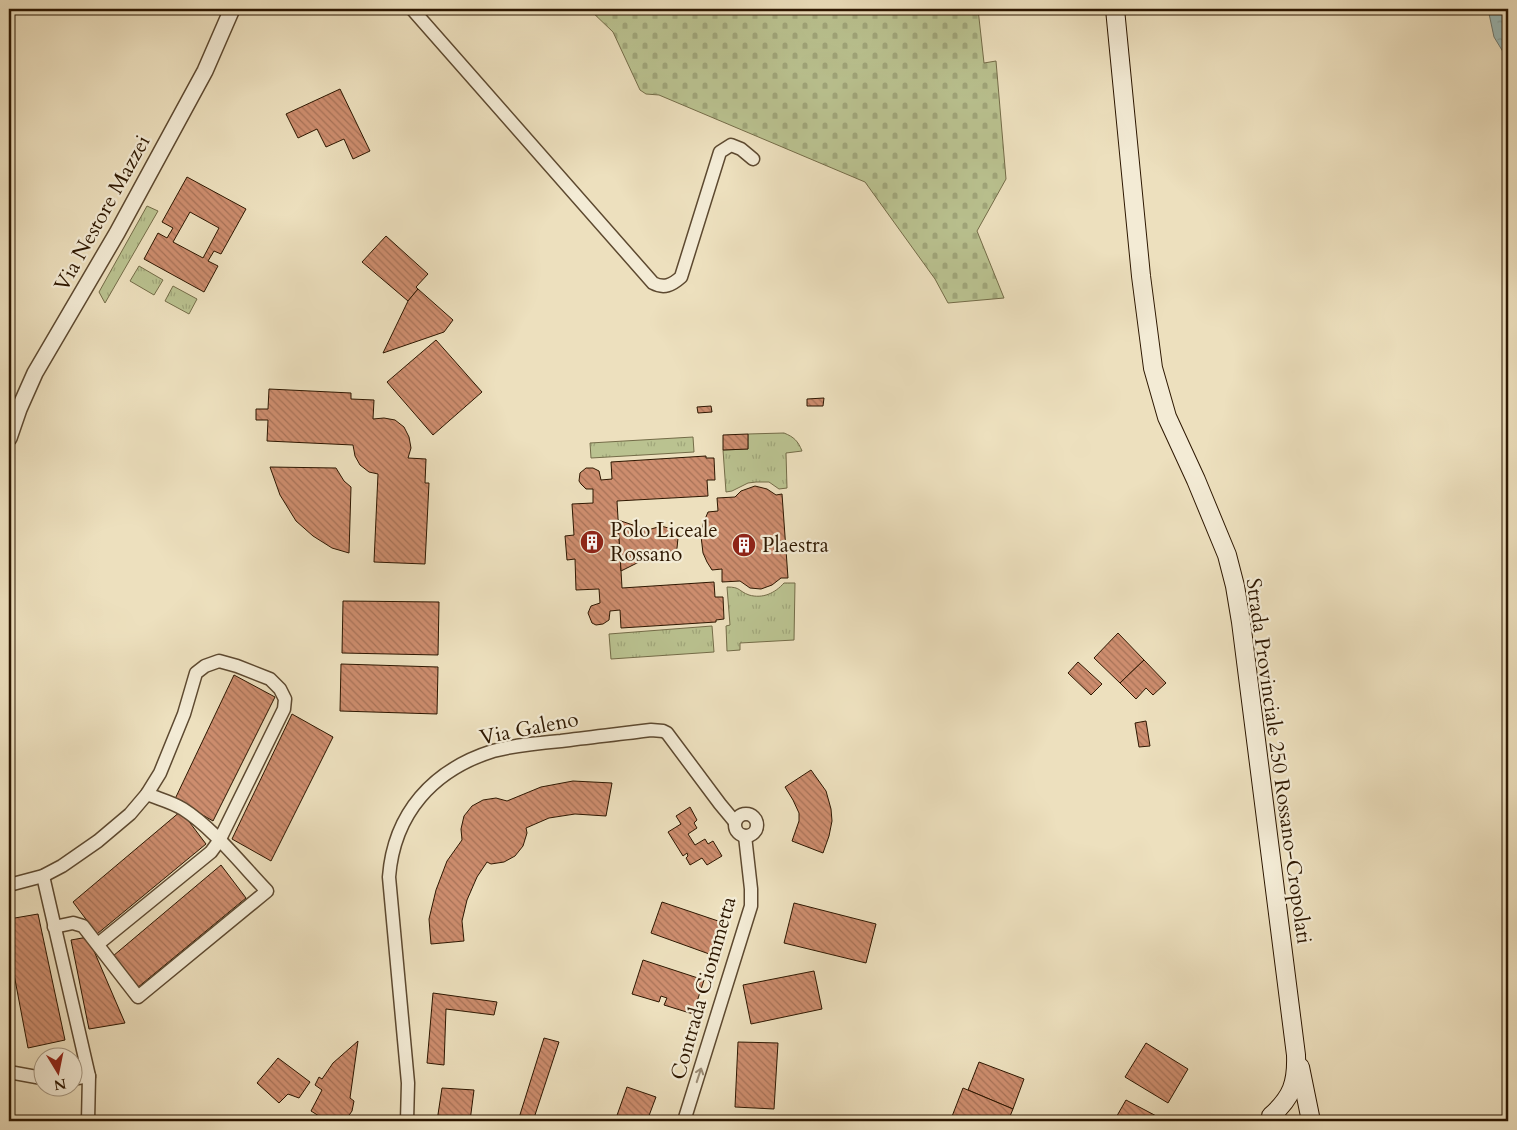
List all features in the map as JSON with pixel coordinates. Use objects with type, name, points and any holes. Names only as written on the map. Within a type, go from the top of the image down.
[{"type":"main road","name":"Strada Provinciale 250 Rossano-Cropolati","points":[[1115,9],[1143,294],[1153,368],[1167,416],[1227,555],[1242,622],[1296,1055],[1295,1082],[1286,1101],[1269,1119]]},
{"type":"main road","name":"Strada Provinciale 250 Rossano-Cropolati","points":[[1296,1055],[1302,1076],[1310,1121]]},
{"type":"main road","points":[[1269,1119],[1280,1112],[1290,1111],[1299,1113],[1310,1121]]},
{"type":"street","name":"Via Nestore Mazzei","points":[[9,438],[35,373],[117,233],[205,71],[232,9]]},
{"type":"street","points":[[412,9],[653,283],[659,286],[668,286],[681,277],[720,152],[731,145],[741,149],[753,159]]},
{"type":"street","points":[[9,885],[43,876],[62,866],[98,841],[130,814],[147,794],[160,773],[184,714],[196,673],[205,666],[219,661],[270,679],[280,689],[285,699],[284,709],[219,841],[211,852],[98,944]]},
{"type":"street","name":"Via Galeno","points":[[407,1121],[408,1083],[396,959],[390,870],[395,844],[404,822],[416,801],[434,781],[468,761],[494,751],[531,744],[663,730],[736,822]]},
{"type":"street","points":[[54,927],[73,923],[83,926],[138,997],[267,891],[219,841],[186,811],[174,804],[147,794]]},
{"type":"street","points":[[743,814],[750,815],[756,819],[756,829],[752,834],[745,836],[738,832],[735,826],[743,814]]},
{"type":"street","name":"Contrada Ciommetta","points":[[684,1121],[751,906],[745,836]]},
{"type":"street","points":[[43,876],[89,1076],[88,1121]]},
{"type":"street","points":[[9,1072],[32,1076]]},
{"type":"street","points":[[82,1077],[89,1076]]},
{"type":"green space","points":[[589,9],[978,9],[984,63],[996,61],[1006,179],[977,231],[1004,298],[948,303],[935,279],[865,182],[659,95],[646,94],[640,90],[613,32]]},
{"type":"green space","points":[[147,206],[158,211],[105,303],[99,292]]},
{"type":"green space","points":[[139,266],[163,280],[154,295],[130,281]]},
{"type":"green space","points":[[173,286],[197,299],[189,314],[165,301]]},
{"type":"green space","points":[[784,433],[795,440],[802,451],[786,453],[787,488],[779,489],[769,482],[756,482],[748,483],[726,492],[723,450],[748,449],[748,434]]},
{"type":"green space","points":[[693,437],[694,452],[591,458],[590,443]]},
{"type":"green space","points":[[784,583],[795,583],[794,640],[740,643],[740,650],[727,651],[726,626],[730,625],[727,587],[737,588],[749,595],[764,596],[777,590]]},
{"type":"green space","points":[[712,626],[714,652],[611,659],[609,634]]},
{"type":"water","points":[[1488,9],[1508,9],[1508,60],[1494,37]]},
{"type":"building","points":[[340,89],[370,151],[353,159],[344,139],[326,147],[317,129],[298,138],[286,114]]},
{"type":"building","points":[[187,177],[246,209],[221,254],[214,251],[208,261],[218,266],[204,292],[144,259],[158,233],[167,238],[173,228],[162,222]],"holes":[[[190,212],[219,228],[203,258],[173,242]]]},
{"type":"building","points":[[386,236],[428,274],[416,287],[418,289],[408,301],[362,262]]},
{"type":"building","points":[[418,289],[453,320],[444,332],[383,353],[408,301]]},
{"type":"building","points":[[436,340],[482,392],[433,435],[387,382]]},
{"type":"building","points":[[269,389],[351,393],[351,399],[374,400],[373,419],[395,420],[404,427],[409,437],[411,448],[408,458],[426,459],[425,483],[429,483],[425,564],[374,562],[378,474],[369,472],[360,465],[355,456],[353,445],[267,441],[268,420],[256,420],[256,409],[268,409]]},
{"type":"building","points":[[824,398],[823,406],[807,406],[807,399]]},
{"type":"building","points":[[711,406],[712,412],[698,413],[697,407]]},
{"type":"building","points":[[748,434],[748,449],[723,450],[723,435]]},
{"type":"building","name":"Polo Liceale Rossano","points":[[706,456],[706,458],[714,458],[715,480],[707,480],[708,496],[617,501],[622,588],[714,582],[715,597],[723,597],[724,619],[716,620],[716,622],[621,628],[620,610],[610,611],[609,620],[603,624],[596,625],[592,623],[588,613],[591,606],[600,603],[599,589],[576,590],[575,559],[567,560],[565,536],[574,535],[572,504],[593,503],[593,489],[586,489],[581,484],[579,481],[580,473],[586,468],[593,468],[599,471],[601,480],[612,479],[611,462]]},
{"type":"building","points":[[270,467],[336,468],[344,481],[351,487],[349,553],[332,548],[313,536],[296,521],[280,495]]},
{"type":"building","name":"Plaestra","points":[[755,486],[767,489],[776,495],[782,494],[788,578],[781,578],[772,585],[761,589],[750,588],[740,581],[722,582],[722,569],[712,570],[703,553],[701,536],[708,512],[718,511],[717,498],[735,497],[741,491]]},
{"type":"building","points":[[618,520],[648,530],[661,526],[672,529],[678,538],[675,553],[666,558],[651,556],[621,571]]},
{"type":"building","points":[[343,601],[439,602],[438,655],[342,653]]},
{"type":"building","points":[[1118,633],[1144,660],[1120,683],[1094,658]]},
{"type":"building","points":[[1144,660],[1166,683],[1153,695],[1146,688],[1136,699],[1120,683]]},
{"type":"building","points":[[1078,662],[1102,684],[1091,695],[1068,673]]},
{"type":"building","points":[[341,664],[438,667],[437,714],[340,711]]},
{"type":"building","points":[[234,675],[275,697],[213,821],[175,799]]},
{"type":"building","points":[[292,714],[333,737],[271,861],[232,839]]},
{"type":"building","points":[[1146,721],[1150,746],[1139,747],[1135,723]]},
{"type":"building","points":[[811,770],[826,791],[831,809],[832,821],[823,853],[792,841],[799,821],[799,813],[785,787]]},
{"type":"building","points":[[573,781],[612,783],[606,816],[575,814],[549,818],[526,828],[527,833],[523,846],[515,856],[504,862],[491,864],[487,862],[477,877],[467,900],[462,921],[464,941],[431,944],[429,919],[436,890],[447,861],[462,840],[461,829],[464,816],[472,806],[483,800],[496,798],[507,801],[541,787]]},
{"type":"building","points":[[690,807],[697,820],[694,823],[697,828],[688,834],[695,845],[705,839],[708,844],[713,841],[722,856],[707,865],[702,858],[690,865],[686,858],[688,856],[687,853],[683,856],[668,832],[681,824],[676,816]]},
{"type":"building","points":[[181,811],[206,844],[97,934],[73,902]]},
{"type":"building","points":[[221,865],[246,898],[137,988],[113,956]]},
{"type":"building","points":[[662,902],[724,923],[712,955],[651,933]]},
{"type":"building","points":[[794,903],[876,924],[866,963],[784,943]]},
{"type":"building","points":[[38,914],[65,1040],[28,1048],[9,948],[9,919]]},
{"type":"building","points":[[88,937],[125,1023],[89,1029],[71,940]]},
{"type":"building","points":[[643,960],[704,980],[693,1014],[664,1005],[667,998],[661,996],[659,1002],[632,994]]},
{"type":"building","points":[[814,971],[822,1009],[751,1024],[743,985]]},
{"type":"building","points":[[433,993],[497,1002],[494,1015],[446,1009],[444,1065],[427,1063]]},
{"type":"building","points":[[544,1038],[559,1042],[533,1121],[518,1121]]},
{"type":"building","points":[[358,1041],[350,1098],[354,1101],[352,1111],[345,1121],[327,1121],[311,1111],[322,1090],[315,1085],[319,1077],[322,1079],[333,1063]]},
{"type":"building","points":[[738,1042],[778,1043],[774,1109],[735,1107]]},
{"type":"building","points":[[1146,1043],[1188,1069],[1168,1103],[1125,1077]]},
{"type":"building","points":[[278,1058],[310,1082],[299,1098],[288,1094],[279,1103],[257,1083]]},
{"type":"building","points":[[979,1062],[1024,1079],[1013,1109],[968,1090]]},
{"type":"building","points":[[627,1087],[656,1097],[647,1121],[615,1121]]},
{"type":"building","points":[[442,1088],[474,1090],[470,1121],[437,1121]]},
{"type":"building","points":[[963,1088],[1013,1109],[1008,1121],[956,1121],[951,1119]]},
{"type":"building","points":[[1126,1100],[1162,1119],[1161,1121],[1114,1121]]},
{"type":"place","name":"Polo Liceale Rossano","points":[[592,542]]},
{"type":"place","name":"Plaestra","points":[[744,545]]}]
